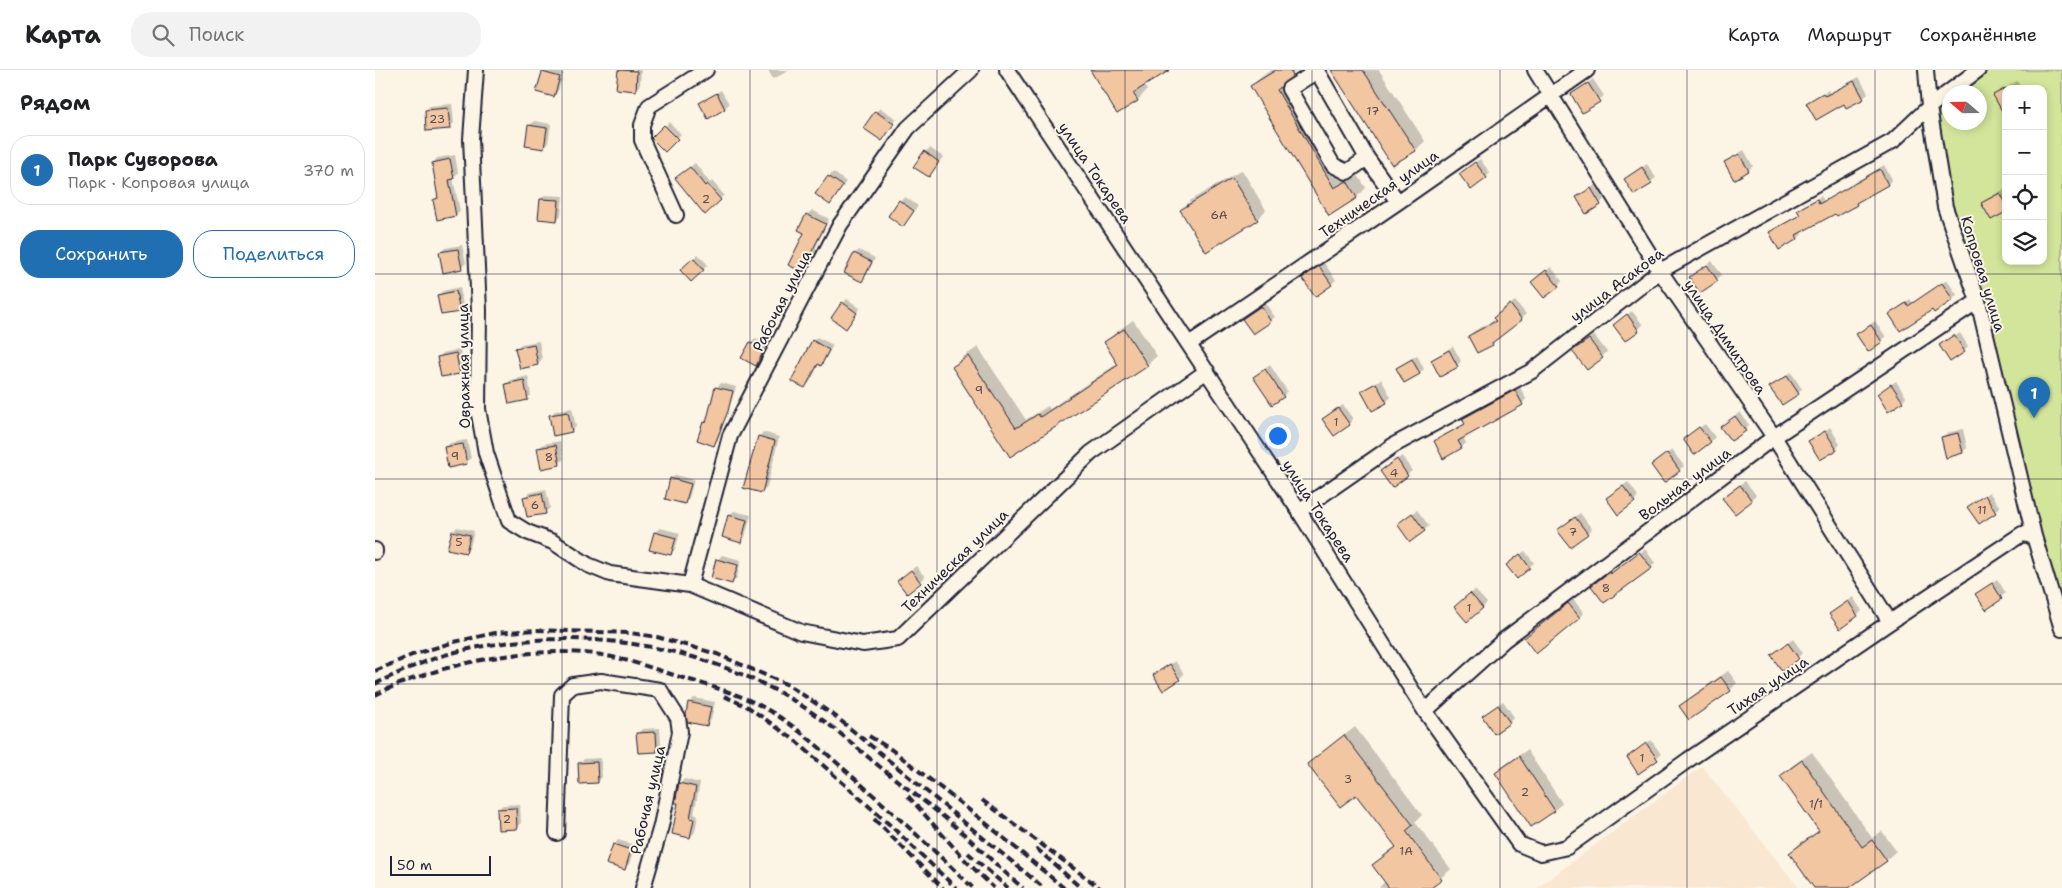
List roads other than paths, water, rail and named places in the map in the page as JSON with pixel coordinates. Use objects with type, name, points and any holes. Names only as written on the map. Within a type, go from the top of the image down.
[{"type":"street","name":"Овражная улица","points":[[476,70],[471,139],[479,310],[478,409],[486,453],[509,521],[527,532],[553,542],[588,565],[610,574],[690,585]]},
{"type":"street","points":[[676,215],[642,140],[642,125],[649,106],[706,70]]},
{"type":"street","name":"Рабочая улица","points":[[690,585],[730,436],[840,226],[908,128],[971,70]]},
{"type":"street","name":"улица Токарева","points":[[1007,70],[1299,511],[1425,711],[1519,844]]},
{"type":"street","name":"улица Димитрова","points":[[1535,70],[1552,94],[1660,270],[1774,436],[1890,622]]},
{"type":"street","name":"Техническая улица","points":[[1189,344],[1398,202],[1587,70]]},
{"type":"street","name":"Копровая улица","points":[[1926,70],[1929,107],[1945,207],[1978,301],[2034,536],[2062,629]]},
{"type":"street","name":"улица Асакова","points":[[1299,511],[1394,445],[1531,371],[1660,270],[1893,141],[1929,107],[1978,70]]},
{"type":"street","points":[[1367,158],[1347,172],[1333,165],[1289,89],[1317,71],[1367,158],[1398,202]]},
{"type":"street","name":"Вольная улица","points":[[1425,711],[1504,640],[1774,436],[1978,301]]},
{"type":"street","name":"Техническая улица","points":[[690,585],[801,632],[863,644],[898,640],[1091,453],[1207,371]]},
{"type":"street","name":"Тихая улица","points":[[1519,844],[1541,853],[1567,848],[1688,760],[1890,622],[2022,534],[2034,536]]},
{"type":"street","name":"Рабочая улица","points":[[557,833],[562,695],[573,685],[601,680],[660,690],[678,718],[680,732],[663,816],[643,888]]},
{"type":"railway","points":[[375,671],[412,655],[454,642],[495,633],[535,630],[630,633],[657,637],[717,654],[788,685],[835,716],[1044,888]]},
{"type":"railway","points":[[375,684],[438,657],[506,643],[552,639],[599,640],[645,646],[691,656],[735,672],[777,691],[817,716],[954,825],[1023,888]]},
{"type":"railway","points":[[375,695],[400,684],[458,665],[519,654],[550,652],[579,653],[617,658],[720,689],[767,709],[800,732],[876,798],[973,888]]},
{"type":"railway","points":[[724,696],[748,707],[796,741],[890,825],[956,888]]},
{"type":"railway","points":[[869,736],[892,750],[982,820],[1064,888]]},
{"type":"railway","points":[[908,796],[966,861],[994,888]]},
{"type":"railway","points":[[982,800],[1100,888]]},
{"type":"railway","points":[[874,819],[943,888]]},
{"type":"railway","points":[[1036,848],[1081,888]]},
{"type":"railway","points":[[968,853],[1008,888]]},
{"type":"place","name":"Парк Суворова","points":[[2034,418]]}]
